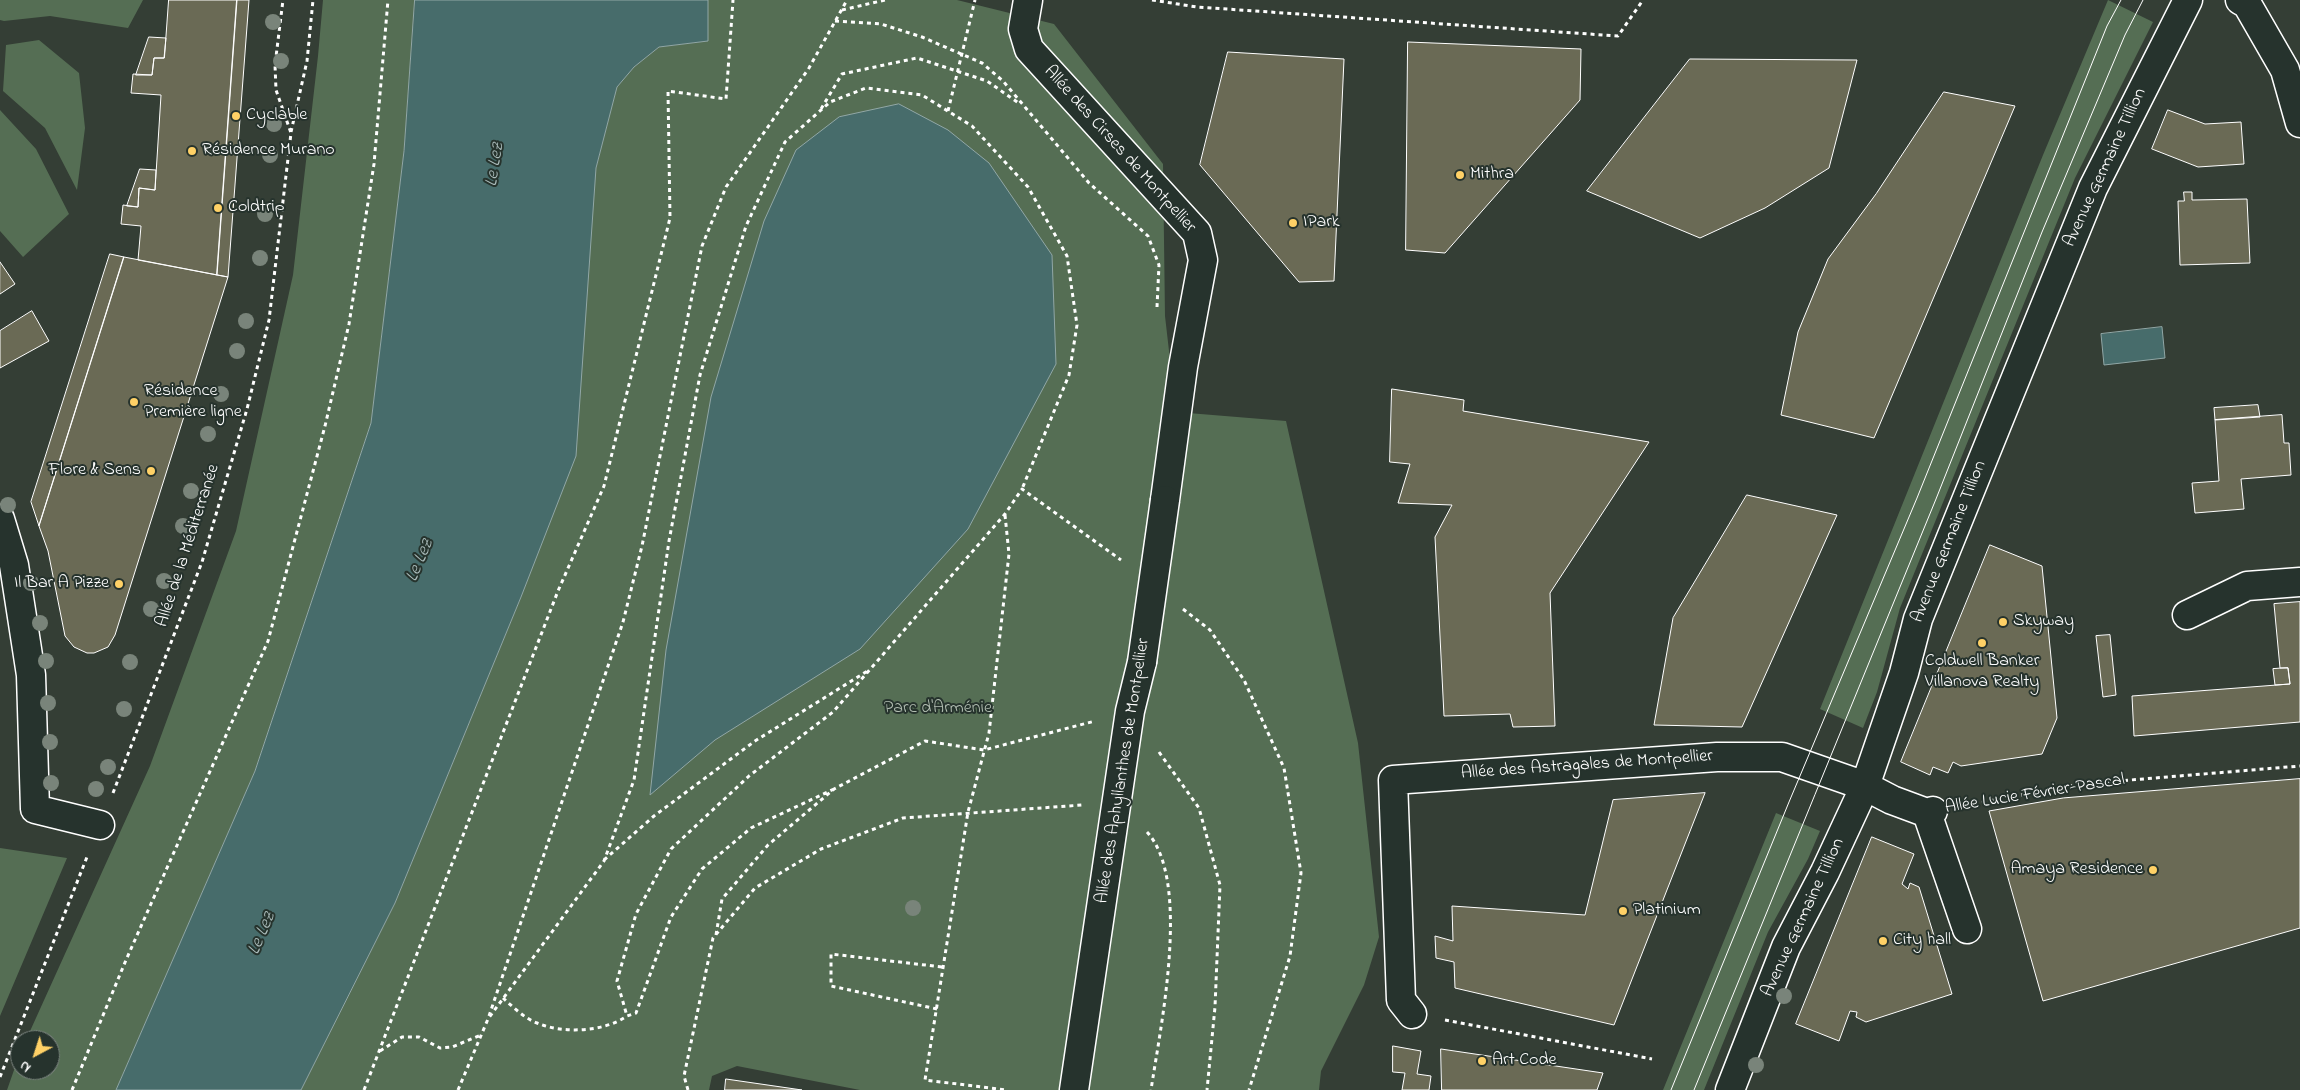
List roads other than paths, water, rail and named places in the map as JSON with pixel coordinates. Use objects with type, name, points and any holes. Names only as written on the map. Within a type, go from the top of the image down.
[{"type":"street","name":"Allée des Cirses de Montpellier","points":[[1028,0],[1023,29],[1029,49],[1197,233],[1204,260],[1182,367],[1172,452]]},
{"type":"street","name":"Avenue Germaine Tillion","points":[[1730,1090],[1786,947],[1825,872],[1865,786],[1904,673],[1918,619],[2086,206],[2163,47],[2188,0]]},
{"type":"street","points":[[2240,0],[2247,4],[2292,67],[2300,123]]},
{"type":"street","name":"Allée des Aphyllanthes de Montpellier","points":[[1074,1090],[1130,711],[1142,662],[1172,452]]},
{"type":"street","points":[[0,520],[14,565],[32,675],[35,809],[100,825]]},
{"type":"street","points":[[2188,615],[2246,586],[2300,582]]},
{"type":"street","name":"Allée des Astragales de Montpellier","points":[[1412,1014],[1401,1000],[1393,780],[1717,757],[1782,757],[1865,786]]},
{"type":"street","name":"Allée Lucie Février-Pascal","points":[[1865,786],[1892,800],[1930,812],[1967,929]]},
{"type":"water","name":"Le Lez","points":[[415,0],[708,0],[708,41],[659,47],[634,67],[617,87],[596,168],[576,456],[521,597],[395,903],[301,1090],[116,1090],[255,771],[371,423],[404,151]]},
{"type":"water","points":[[899,104],[948,130],[989,163],[1052,255],[1056,364],[968,529],[860,649],[715,740],[650,795],[666,650],[711,397],[764,221],[796,150],[839,117]]},
{"type":"water","points":[[2162,327],[2165,358],[2104,365],[2101,334]]},
{"type":"tram line","points":[[1671,1090],[1789,802],[1917,498],[2107,26],[2121,0]]},
{"type":"tram line","points":[[1694,1090],[1936,499],[2042,232],[2125,35],[2143,0]]},
{"type":"place","name":"Cyclable","points":[[236,116]]},
{"type":"place","name":"Résidence Murano","points":[[192,151]]},
{"type":"place","name":"Mithra","points":[[1460,175]]},
{"type":"place","name":"Coldtrip","points":[[218,208]]},
{"type":"place","name":"IPark","points":[[1293,223]]},
{"type":"place","name":"Résidence Première ligne","points":[[134,402]]},
{"type":"place","name":"Flore & Sens","points":[[151,471]]},
{"type":"place","name":"Il Bar A Pizze","points":[[119,584]]},
{"type":"place","name":"Skyway","points":[[2003,622]]},
{"type":"place","name":"Coldwell Banker Villanova Realty","points":[[1982,643]]},
{"type":"place","name":"Amaya Residence","points":[[2153,870]]},
{"type":"place","name":"Platinium","points":[[1623,911]]},
{"type":"place","name":"City hall","points":[[1883,941]]},
{"type":"place","name":"Art Code","points":[[1482,1061]]},
{"type":"park label","name":"Parc d'Arménie","points":[[938,709]]}]
